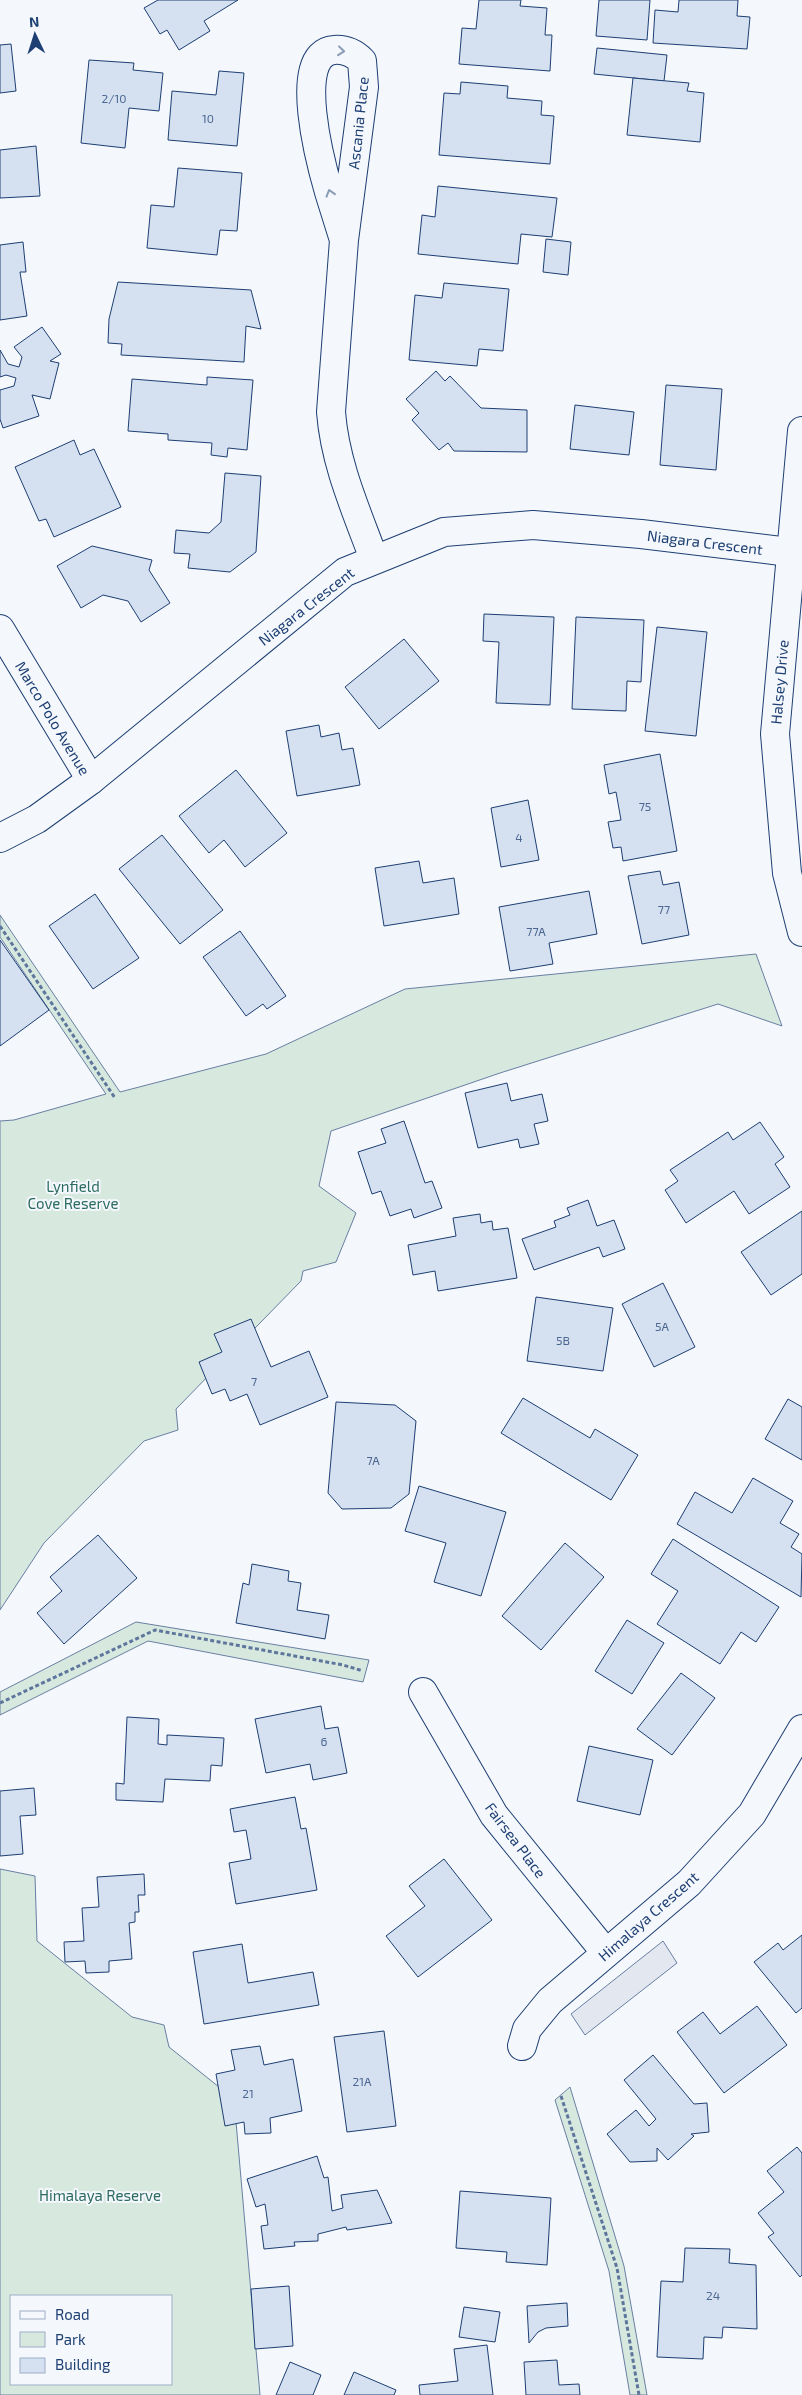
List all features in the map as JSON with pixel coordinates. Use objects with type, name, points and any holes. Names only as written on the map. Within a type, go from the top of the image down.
[{"type":"street","name":"Ascania Place","points":[[344,240],[320,161],[313,126],[311,100],[317,64],[322,55],[330,50],[339,50],[357,56],[362,61],[364,69],[364,87],[344,240],[331,412],[341,472],[374,559]]},
{"type":"street","name":"Halsey Drive","points":[[802,431],[775,734],[787,873],[802,932]]},
{"type":"street","name":"Niagara Crescent","points":[[0,838],[38,818],[91,780],[345,572],[444,532],[534,525],[641,534],[790,552]]},
{"type":"street","name":"Marco Polo Avenue","points":[[0,629],[91,780]]},
{"type":"street","name":"Fairsea Place","points":[[423,1692],[494,1815],[606,1953]]},
{"type":"street","name":"Himalaya Crescent","points":[[522,2046],[527,2029],[543,2008],[689,1882],[752,1814],[802,1729]]},
{"type":"path","points":[[0,926],[115,1098]]},
{"type":"path","points":[[0,1703],[156,1630],[343,1665],[363,1671]]},
{"type":"path","points":[[561,2096],[617,2268],[639,2395]]},
{"type":"green space","name":"Lynfield Cove Reserve","points":[[0,915],[120,1092],[266,1054],[405,989],[756,954],[782,1026],[718,1004],[500,1073],[331,1131],[319,1186],[356,1213],[336,1262],[303,1271],[301,1281],[176,1409],[178,1430],[144,1441],[44,1543],[0,1610],[0,1121],[14,1120],[106,1094],[0,937]]},
{"type":"green space","points":[[136,1622],[369,1660],[363,1682],[148,1641],[0,1715],[0,1692]]},
{"type":"green space","name":"Himalaya Reserve","points":[[0,1869],[35,1876],[37,1941],[132,2017],[164,2025],[169,2047],[234,2099],[260,2395],[0,2395]]},
{"type":"green space","points":[[570,2087],[624,2266],[647,2395],[630,2395],[609,2271],[555,2100]]},
{"type":"shaded area","points":[[663,1941],[677,1963],[585,2035],[571,2014]]},
{"type":"building","points":[[158,0],[238,0],[204,21],[210,31],[179,50],[167,30],[160,34],[144,8]]},
{"type":"building","points":[[479,0],[521,0],[520,6],[547,8],[545,35],[552,35],[550,71],[459,64],[462,28],[476,29]]},
{"type":"building","points":[[599,0],[650,0],[647,40],[596,36]]},
{"type":"building","points":[[679,0],[738,0],[737,16],[750,17],[747,49],[653,43],[655,10],[678,12]]},
{"type":"building","points":[[11,44],[16,91],[0,93],[0,45]]},
{"type":"building","points":[[597,48],[667,55],[664,81],[594,74]]},
{"type":"building","points":[[89,60],[134,63],[133,70],[163,73],[159,111],[129,108],[125,148],[81,143]]},
{"type":"building","points":[[219,71],[244,73],[237,146],[168,140],[172,91],[216,95]]},
{"type":"building","points":[[633,78],[689,83],[687,91],[704,93],[700,142],[627,135]]},
{"type":"building","points":[[461,82],[508,86],[507,98],[542,101],[541,115],[554,116],[550,164],[439,155],[444,93],[460,94]]},
{"type":"building","points":[[36,146],[40,196],[0,198],[0,150]]},
{"type":"building","points":[[178,168],[242,173],[237,231],[220,230],[217,255],[147,248],[151,205],[174,207]]},
{"type":"building","points":[[438,186],[557,198],[552,237],[521,234],[518,264],[418,254],[422,215],[435,217]]},
{"type":"building","points":[[546,239],[571,242],[568,275],[543,272]]},
{"type":"building","points":[[23,242],[26,272],[20,272],[27,316],[0,320],[0,245]]},
{"type":"building","points":[[118,282],[251,290],[261,329],[246,326],[244,362],[121,355],[122,344],[108,343],[109,319]]},
{"type":"building","points":[[444,283],[509,289],[503,351],[479,349],[477,366],[409,360],[415,295],[442,298]]},
{"type":"building","points":[[42,327],[61,354],[50,361],[59,363],[50,399],[32,395],[39,416],[3,428],[0,419],[0,390],[14,386],[16,378],[6,375],[0,377],[0,350],[8,364],[19,367],[22,357],[14,347]]},
{"type":"building","points":[[436,371],[445,381],[450,376],[481,408],[527,410],[527,452],[454,451],[448,443],[439,450],[412,420],[419,413],[406,399]]},
{"type":"building","points":[[207,377],[253,380],[247,450],[228,448],[227,457],[211,455],[212,443],[168,440],[168,434],[128,431],[132,379],[207,385]]},
{"type":"building","points":[[666,385],[722,389],[716,470],[660,465]]},
{"type":"building","points":[[575,405],[634,412],[629,455],[570,449]]},
{"type":"building","points":[[74,440],[80,455],[94,449],[121,507],[54,537],[46,519],[39,521],[15,467]]},
{"type":"building","points":[[225,473],[261,476],[256,552],[230,572],[188,568],[190,554],[174,553],[176,530],[209,533],[221,522]]},
{"type":"building","points":[[92,546],[152,560],[149,570],[170,603],[141,622],[128,601],[103,595],[81,608],[57,566]]},
{"type":"building","points":[[484,614],[554,617],[550,705],[496,703],[499,642],[483,641]]},
{"type":"building","points":[[576,617],[644,620],[641,682],[627,681],[626,711],[572,709]]},
{"type":"building","points":[[657,627],[707,632],[696,736],[645,731]]},
{"type":"building","points":[[404,639],[439,681],[379,729],[345,687]]},
{"type":"building","points":[[319,725],[321,737],[339,733],[342,750],[353,748],[360,785],[297,796],[286,731]]},
{"type":"building","points":[[660,754],[677,851],[623,861],[621,847],[613,848],[608,822],[621,820],[616,792],[609,794],[604,765]]},
{"type":"building","points":[[236,770],[287,833],[245,867],[224,840],[209,853],[179,816]]},
{"type":"building","points":[[528,800],[539,860],[501,867],[491,808]]},
{"type":"building","points":[[162,835],[223,910],[180,944],[119,869]]},
{"type":"building","points":[[419,861],[423,883],[454,878],[459,914],[384,926],[375,868]]},
{"type":"building","points":[[660,871],[663,885],[679,882],[689,935],[642,944],[628,876]]},
{"type":"building","points":[[589,891],[597,934],[549,943],[553,964],[510,971],[499,907]]},
{"type":"building","points":[[95,894],[139,958],[93,989],[49,926]]},
{"type":"building","points":[[240,931],[286,996],[267,1009],[263,1004],[246,1016],[203,957]]},
{"type":"building","points":[[0,940],[49,1010],[0,1046]]},
{"type":"building","points":[[507,1083],[511,1101],[542,1094],[548,1121],[534,1124],[539,1144],[520,1148],[518,1139],[478,1148],[465,1093]]},
{"type":"building","points":[[404,1121],[425,1183],[432,1181],[442,1208],[414,1218],[411,1209],[390,1216],[381,1191],[372,1194],[358,1152],[386,1143],[381,1129]]},
{"type":"building","points":[[760,1122],[784,1157],[775,1164],[790,1187],[749,1214],[734,1191],[686,1223],[665,1190],[678,1181],[670,1170],[728,1132],[733,1140]]},
{"type":"building","points":[[588,1200],[597,1226],[614,1220],[625,1249],[603,1257],[599,1247],[534,1270],[522,1239],[556,1227],[554,1221],[570,1215],[567,1208]]},
{"type":"building","points":[[802,1211],[802,1274],[771,1295],[741,1252]]},
{"type":"building","points":[[480,1214],[481,1223],[492,1221],[493,1230],[508,1228],[517,1278],[438,1291],[435,1271],[413,1275],[408,1245],[456,1236],[453,1218]]},
{"type":"building","points":[[663,1283],[695,1347],[654,1367],[622,1304]]},
{"type":"building","points":[[536,1297],[613,1308],[603,1371],[527,1361]]},
{"type":"building","points":[[251,1319],[271,1367],[309,1351],[328,1397],[260,1425],[247,1394],[230,1401],[225,1389],[212,1394],[199,1362],[222,1352],[214,1334]]},
{"type":"building","points":[[523,1398],[590,1438],[595,1429],[638,1455],[611,1500],[501,1433]]},
{"type":"building","points":[[788,1399],[802,1407],[802,1460],[765,1439]]},
{"type":"building","points":[[336,1402],[395,1405],[416,1421],[409,1494],[391,1508],[342,1509],[328,1493]]},
{"type":"building","points":[[753,1478],[793,1501],[780,1523],[799,1534],[791,1547],[802,1554],[801,1597],[677,1524],[695,1492],[732,1513]]},
{"type":"building","points":[[419,1486],[506,1512],[481,1596],[434,1582],[446,1543],[405,1531]]},
{"type":"building","points":[[98,1535],[137,1578],[64,1644],[37,1613],[62,1591],[50,1577]]},
{"type":"building","points":[[673,1539],[779,1607],[756,1642],[741,1632],[720,1664],[657,1624],[678,1591],[651,1574]]},
{"type":"building","points":[[565,1543],[604,1577],[541,1650],[502,1616]]},
{"type":"building","points":[[252,1564],[289,1571],[288,1581],[301,1583],[297,1610],[329,1615],[325,1639],[236,1623],[243,1583],[249,1585]]},
{"type":"building","points":[[627,1620],[664,1643],[632,1694],[595,1671]]},
{"type":"building","points":[[681,1673],[715,1698],[672,1755],[637,1729]]},
{"type":"building","points":[[321,1706],[325,1729],[338,1727],[347,1773],[313,1780],[310,1764],[266,1773],[255,1719]]},
{"type":"building","points":[[127,1717],[159,1719],[158,1744],[167,1745],[167,1735],[224,1738],[222,1766],[211,1765],[210,1781],[165,1779],[163,1802],[116,1800],[116,1783],[124,1784]]},
{"type":"building","points":[[589,1746],[653,1760],[640,1815],[577,1801]]},
{"type":"building","points":[[34,1788],[36,1815],[20,1816],[23,1854],[0,1856],[0,1791]]},
{"type":"building","points":[[295,1797],[301,1829],[306,1828],[317,1890],[236,1904],[229,1863],[251,1859],[246,1830],[234,1832],[230,1809]]},
{"type":"building","points":[[444,1859],[492,1920],[418,1977],[386,1936],[425,1906],[409,1886]]},
{"type":"building","points":[[144,1874],[145,1895],[138,1895],[139,1912],[135,1912],[135,1922],[129,1923],[132,1959],[109,1961],[109,1972],[86,1973],[85,1961],[65,1962],[64,1942],[84,1941],[82,1908],[99,1907],[97,1877]]},
{"type":"building","points":[[802,1935],[802,2008],[796,2013],[754,1962],[778,1943],[783,1950]]},
{"type":"building","points":[[242,1944],[248,1983],[313,1972],[319,2005],[204,2024],[193,1952]]},
{"type":"building","points":[[757,2006],[787,2045],[724,2093],[677,2032],[703,2012],[720,2034]]},
{"type":"building","points":[[384,2031],[396,2126],[347,2132],[334,2037]]},
{"type":"building","points":[[260,2046],[264,2065],[293,2059],[302,2111],[270,2118],[271,2133],[245,2134],[244,2122],[225,2126],[216,2074],[235,2070],[231,2050]]},
{"type":"building","points":[[653,2055],[694,2104],[707,2103],[709,2132],[691,2134],[694,2136],[668,2160],[657,2148],[657,2161],[630,2162],[607,2134],[636,2110],[649,2126],[656,2119],[624,2080]]},
{"type":"building","points":[[797,2147],[802,2153],[802,2275],[800,2277],[768,2237],[774,2233],[758,2213],[784,2192],[767,2171]]},
{"type":"building","points":[[317,2156],[324,2178],[328,2177],[332,2211],[343,2208],[341,2195],[377,2190],[392,2223],[347,2230],[346,2227],[318,2234],[318,2241],[294,2242],[295,2246],[264,2249],[261,2226],[268,2225],[265,2204],[256,2207],[247,2179]]},
{"type":"building","points":[[460,2191],[551,2198],[547,2265],[506,2262],[507,2252],[456,2248]]},
{"type":"building","points":[[685,2248],[730,2249],[729,2263],[756,2265],[757,2329],[723,2327],[722,2338],[704,2337],[703,2359],[657,2357],[661,2281],[683,2282]]},
{"type":"building","points":[[289,2286],[293,2346],[255,2349],[251,2289]]},
{"type":"building","points":[[567,2303],[568,2326],[546,2328],[538,2332],[529,2343],[527,2306]]},
{"type":"building","points":[[464,2307],[500,2312],[495,2342],[459,2337]]},
{"type":"building","points":[[487,2345],[493,2395],[420,2395],[419,2385],[458,2381],[454,2349]]},
{"type":"building","points":[[557,2360],[559,2385],[579,2384],[580,2395],[526,2395],[524,2362]]},
{"type":"building","points":[[290,2362],[321,2375],[313,2395],[276,2395]]},
{"type":"building","points":[[354,2372],[396,2390],[394,2395],[344,2395]]}]
